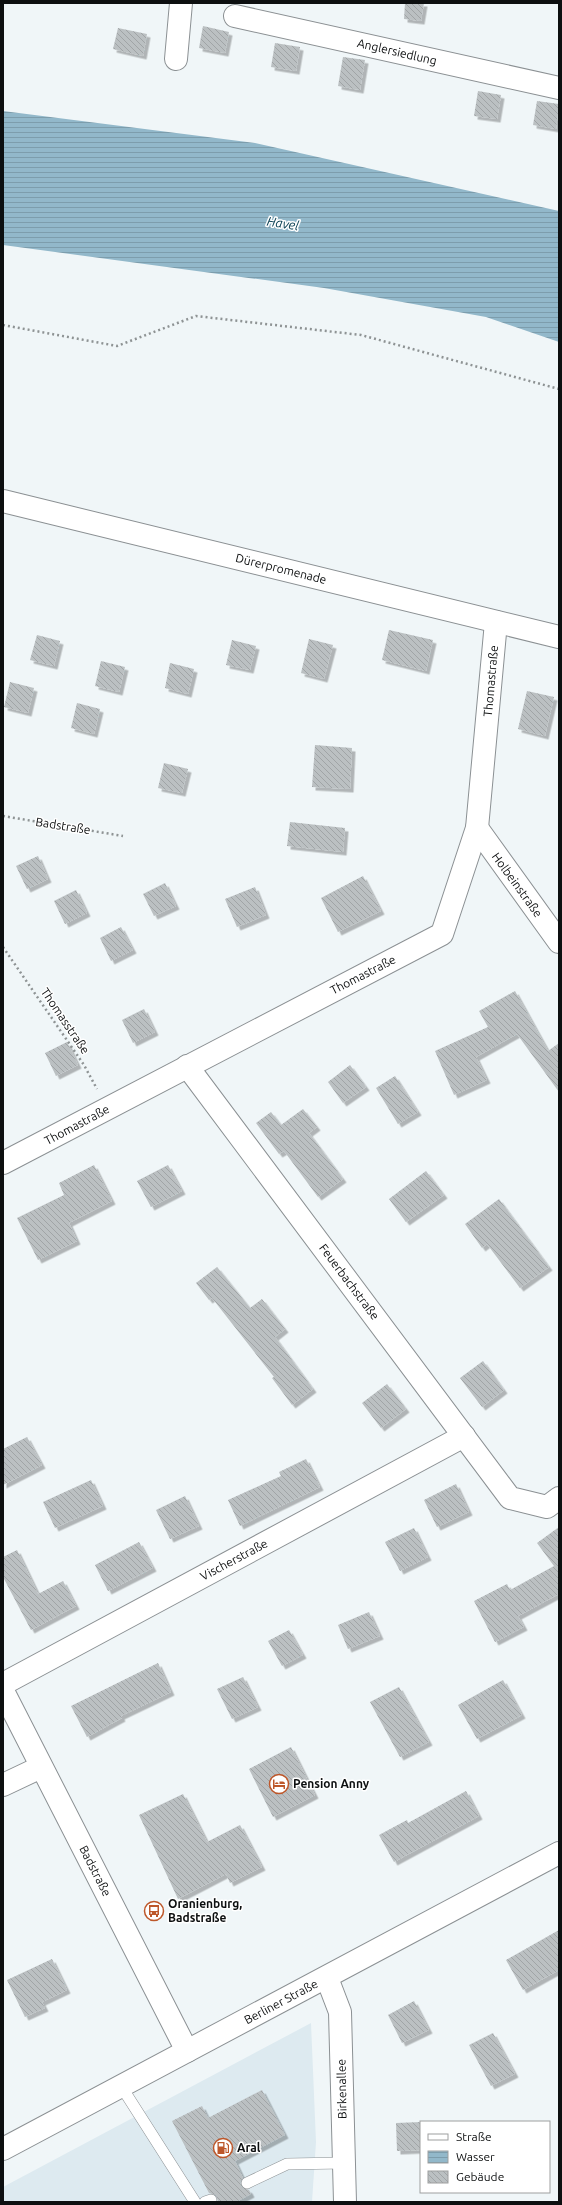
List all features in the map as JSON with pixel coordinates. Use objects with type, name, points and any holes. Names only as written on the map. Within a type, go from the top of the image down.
[{"type":"street","points":[[176,59],[181,3]]},
{"type":"street","name":"Anglersiedlung","points":[[235,16],[559,88]]},
{"type":"street","name":"Dürerpromenade","points":[[3,501],[559,637]]},
{"type":"street","name":"Thomastraße","points":[[3,1163],[442,934],[477,828],[496,622]]},
{"type":"street","name":"Holbeinstraße","points":[[477,828],[559,942]]},
{"type":"street","name":"Feuerbachstraße","points":[[187,1066],[510,1498],[546,1507],[559,1498]]},
{"type":"street","name":"Vischerstraße","points":[[3,1684],[464,1436]]},
{"type":"street","name":"Badstraße","points":[[3,1691],[187,2051]]},
{"type":"street","points":[[3,1785],[41,1767]]},
{"type":"street","name":"Berliner Straße","points":[[3,2149],[327,1978],[559,1853]]},
{"type":"street","name":"Birkenallee","points":[[327,1978],[340,2012],[344,2202]]},
{"type":"lane","points":[[121,2086],[195,2202]]},
{"type":"lane","points":[[247,2183],[287,2164],[343,2163]]},
{"type":"path","points":[[3,325],[117,346],[196,316],[204,316],[361,335],[559,389]]},
{"type":"path","name":"Badstraße","points":[[3,816],[123,836]]},
{"type":"path","name":"Thomasstraße","points":[[3,947],[84,1065],[107,1110]]},
{"type":"shaded area","points":[[311,2023],[316,2142],[312,2202],[3,2202],[3,2187]]},
{"type":"water","name":"Havel","points":[[3,111],[255,143],[559,211],[559,342],[486,317],[324,288],[3,245]]},
{"type":"building","points":[[405,3],[424,3],[421,21],[404,19]]},
{"type":"building","points":[[203,26],[229,32],[225,53],[199,48]]},
{"type":"building","points":[[118,28],[147,34],[143,56],[113,49]]},
{"type":"building","points":[[275,43],[300,47],[296,71],[271,67]]},
{"type":"building","points":[[343,57],[365,60],[360,90],[338,86]]},
{"type":"building","points":[[478,91],[501,95],[497,119],[474,116]]},
{"type":"building","points":[[537,101],[559,104],[556,129],[533,125]]},
{"type":"building","points":[[389,630],[433,640],[426,671],[382,660]]},
{"type":"building","points":[[37,635],[60,641],[54,666],[30,660]]},
{"type":"building","points":[[309,639],[333,645],[324,679],[301,673]]},
{"type":"building","points":[[232,640],[256,646],[250,670],[226,665]]},
{"type":"building","points":[[101,661],[125,667],[119,692],[95,686]]},
{"type":"building","points":[[170,663],[194,669],[188,694],[165,688]]},
{"type":"building","points":[[10,682],[34,688],[28,713],[4,707]]},
{"type":"building","points":[[527,691],[554,697],[545,736],[518,729]]},
{"type":"building","points":[[77,703],[100,709],[94,734],[71,728]]},
{"type":"building","points":[[315,745],[352,748],[350,789],[312,787]]},
{"type":"building","points":[[164,763],[188,769],[182,793],[158,788]]},
{"type":"building","points":[[290,822],[345,828],[343,852],[287,846]]},
{"type":"building","points":[[38,856],[48,879],[27,889],[16,866]]},
{"type":"building","points":[[363,876],[381,911],[338,932],[321,898]]},
{"type":"building","points":[[165,883],[176,906],[154,916],[143,894]]},
{"type":"building","points":[[255,887],[266,915],[237,927],[225,899]]},
{"type":"building","points":[[76,890],[87,913],[65,924],[54,901]]},
{"type":"building","points":[[121,927],[133,950],[111,961],[100,938]]},
{"type":"building","points":[[515,991],[548,1051],[559,1043],[559,1092],[517,1034],[476,1057],[487,1080],[454,1095],[435,1051],[488,1027],[479,1011]]},
{"type":"building","points":[[144,1009],[155,1032],[133,1043],[122,1020]]},
{"type":"building","points":[[67,1042],[78,1065],[56,1076],[45,1053]]},
{"type":"building","points":[[350,1065],[366,1087],[343,1103],[328,1082]]},
{"type":"building","points":[[395,1076],[418,1112],[398,1124],[376,1088]]},
{"type":"building","points":[[303,1109],[317,1127],[309,1133],[343,1179],[318,1197],[284,1151],[279,1154],[256,1123],[271,1112],[281,1125]]},
{"type":"building","points":[[94,1165],[112,1201],[69,1223],[77,1241],[38,1260],[17,1218],[64,1195],[59,1183]]},
{"type":"building","points":[[168,1165],[182,1191],[151,1207],[137,1181]]},
{"type":"building","points":[[426,1171],[444,1195],[406,1222],[389,1199]]},
{"type":"building","points":[[499,1199],[549,1267],[520,1288],[487,1244],[482,1248],[465,1224]]},
{"type":"building","points":[[217,1267],[250,1308],[262,1299],[285,1329],[275,1337],[313,1389],[292,1405],[272,1378],[274,1377],[212,1298],[209,1300],[196,1283]]},
{"type":"building","points":[[483,1361],[504,1390],[482,1407],[460,1378]]},
{"type":"building","points":[[387,1384],[406,1409],[381,1428],[362,1403]]},
{"type":"building","points":[[27,1437],[42,1465],[3,1485],[3,1449]]},
{"type":"building","points":[[306,1459],[320,1487],[240,1526],[228,1500],[281,1476],[279,1472]]},
{"type":"building","points":[[91,1480],[103,1506],[55,1528],[43,1502]]},
{"type":"building","points":[[456,1484],[469,1512],[437,1527],[424,1500]]},
{"type":"building","points":[[185,1496],[199,1526],[170,1539],[156,1510]]},
{"type":"building","points":[[559,1527],[559,1594],[518,1616],[524,1627],[495,1642],[474,1601],[507,1584],[510,1590],[554,1566],[537,1543]]},
{"type":"building","points":[[414,1528],[428,1557],[400,1571],[385,1542]]},
{"type":"building","points":[[139,1542],[153,1568],[108,1591],[95,1565]]},
{"type":"building","points":[[17,1550],[38,1594],[63,1581],[76,1606],[31,1630],[3,1577],[3,1557]]},
{"type":"building","points":[[369,1612],[380,1636],[348,1649],[338,1625]]},
{"type":"building","points":[[289,1630],[303,1655],[282,1666],[268,1641]]},
{"type":"building","points":[[158,1663],[171,1692],[121,1716],[122,1718],[87,1737],[71,1706]]},
{"type":"building","points":[[243,1677],[258,1707],[232,1719],[217,1689]]},
{"type":"building","points":[[503,1680],[522,1715],[477,1739],[458,1705]]},
{"type":"building","points":[[399,1687],[429,1742],[400,1757],[370,1702]]},
{"type":"building","points":[[291,1747],[315,1795],[273,1817],[249,1769]]},
{"type":"building","points":[[466,1791],[479,1816],[394,1862],[379,1835],[407,1820],[408,1823]]},
{"type":"building","points":[[183,1794],[207,1842],[240,1825],[262,1867],[230,1883],[226,1874],[178,1899],[139,1815]]},
{"type":"building","points":[[559,1930],[559,1970],[523,1990],[506,1960]]},
{"type":"building","points":[[52,1959],[67,1990],[42,2002],[45,2008],[25,2017],[7,1980]]},
{"type":"building","points":[[414,2001],[429,2030],[402,2043],[388,2015]]},
{"type":"building","points":[[493,2033],[515,2074],[491,2086],[469,2045]]},
{"type":"building","name":"Aral","points":[[262,2090],[285,2135],[235,2161],[243,2178],[240,2182],[241,2186],[249,2190],[251,2194],[236,2202],[218,2202],[216,2195],[209,2193],[172,2121],[202,2106],[208,2118]]},
{"type":"building","points":[[420,2122],[420,2150],[397,2151],[396,2123]]},
{"type":"place","name":"Pension Anny","points":[[279,1784]]},
{"type":"place","name":"Oranienburg, Badstraße","points":[[154,1911]]},
{"type":"place","name":"Aral","points":[[223,2148]]}]
